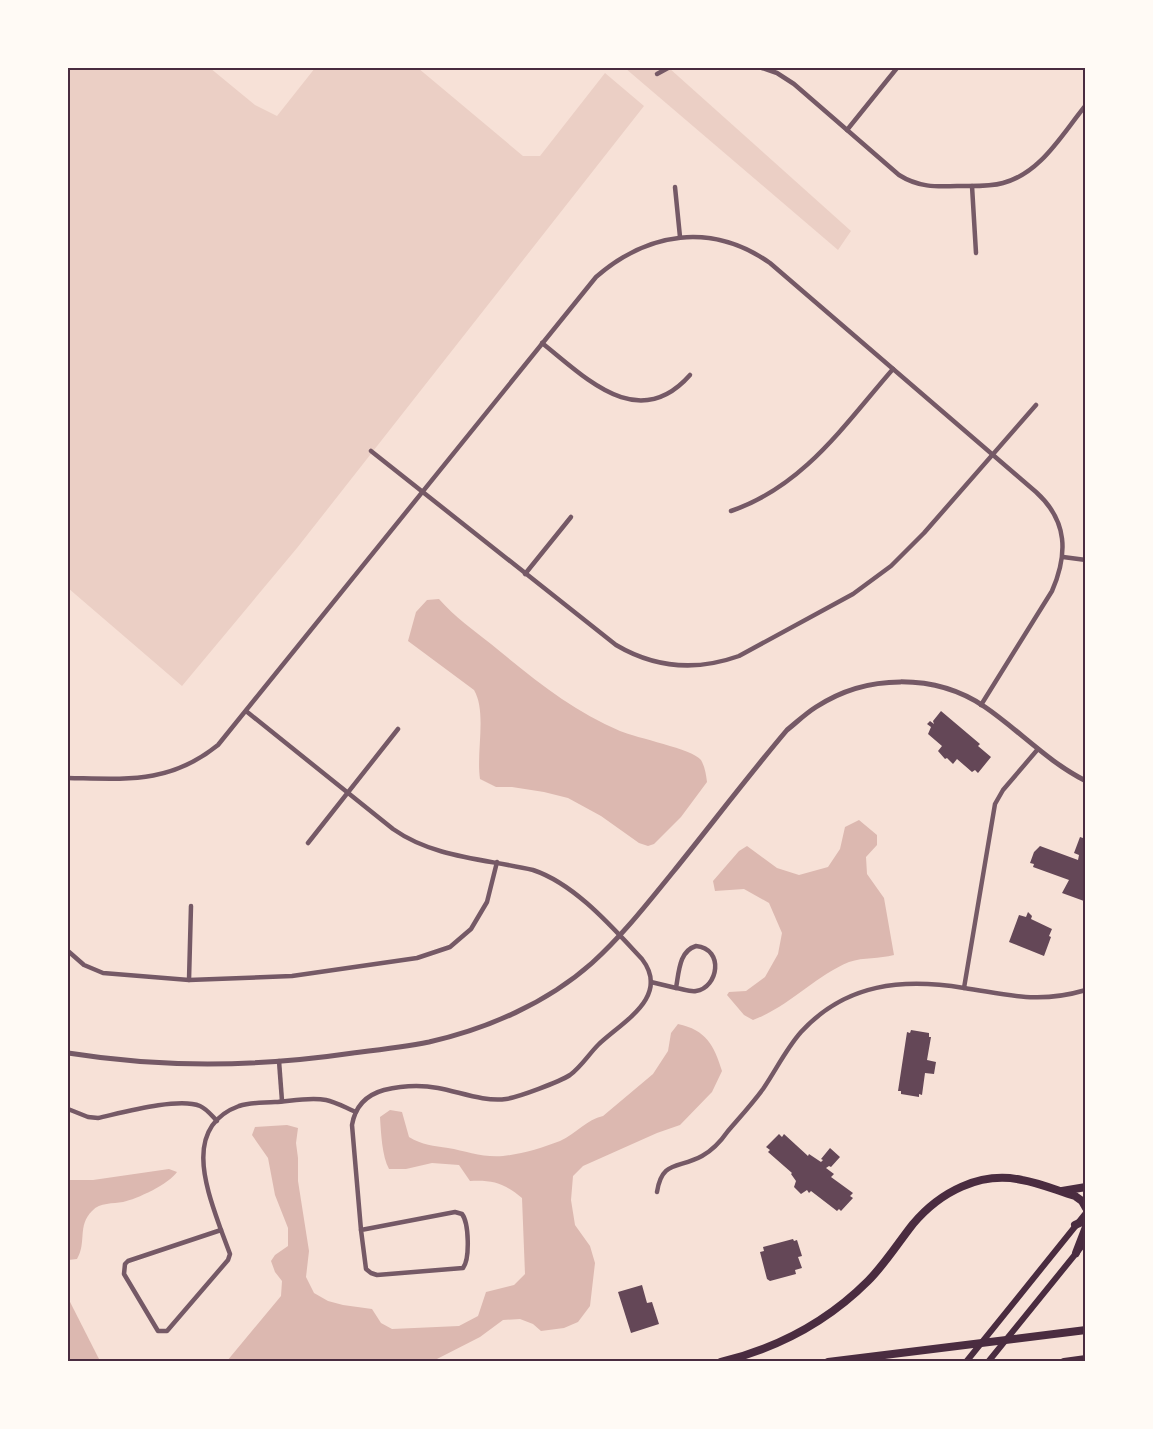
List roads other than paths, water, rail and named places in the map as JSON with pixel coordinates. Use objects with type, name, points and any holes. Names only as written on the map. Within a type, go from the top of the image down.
[{"type":"highway","points":[[721,1362],[766,1349],[790,1339],[838,1308],[870,1279],[925,1211],[942,1196],[960,1186],[981,1180],[1006,1178],[1023,1180],[1075,1196],[1082,1201],[1086,1210]]},
{"type":"highway","points":[[1060,1192],[1086,1187]]},
{"type":"highway","points":[[1076,1225],[1086,1220]]},
{"type":"highway","points":[[1076,1253],[1086,1227]]},
{"type":"highway","points":[[828,1362],[1086,1330]]},
{"type":"highway","points":[[1064,1362],[1086,1359]]},
{"type":"main road","points":[[966,1362],[1086,1210]]},
{"type":"main road","points":[[988,1362],[1086,1241]]},
{"type":"street","points":[[657,74],[668,68]]},
{"type":"street","points":[[762,68],[791,82],[899,175],[932,187],[1003,183],[1029,171],[1043,158],[1086,105]]},
{"type":"street","points":[[847,130],[897,68]]},
{"type":"street","points":[[972,186],[976,253]]},
{"type":"street","points":[[675,187],[680,237]]},
{"type":"street","points":[[68,778],[134,779],[157,776],[179,769],[206,755],[218,745],[586,288],[611,264],[642,247],[680,237],[719,240],[760,256],[993,454],[1050,507],[1060,529],[1063,557],[1060,571],[1052,591],[981,705]]},
{"type":"street","points":[[542,342],[602,390],[628,400],[659,397],[679,386],[690,375]]},
{"type":"street","points":[[731,511],[767,495],[803,470],[893,369]]},
{"type":"street","points":[[371,451],[609,641],[652,661],[682,666],[721,662],[739,656],[833,606],[876,579],[921,536],[1036,405]]},
{"type":"street","points":[[525,574],[571,517]]},
{"type":"street","points":[[1063,557],[1086,560]]},
{"type":"street","points":[[68,1053],[176,1064],[236,1064],[322,1058],[446,1038],[487,1024],[530,1005],[591,964],[635,920],[782,736],[814,708],[834,696],[856,688],[887,682],[941,687],[981,705],[1060,766],[1086,781]]},
{"type":"street","points":[[246,711],[393,829],[422,845],[533,870],[558,881],[578,895],[644,962],[649,970],[651,982],[648,998],[641,1007],[598,1045],[577,1069],[564,1078],[503,1099],[483,1098],[428,1087],[385,1090],[366,1098],[356,1112],[352,1131],[361,1230],[365,1266],[371,1274],[460,1269],[467,1262],[466,1220],[462,1214],[457,1212],[361,1230]]},
{"type":"street","points":[[308,843],[398,729]]},
{"type":"street","points":[[964,988],[995,804],[1003,790],[1038,749]]},
{"type":"street","points":[[68,951],[81,963],[104,973],[189,980],[292,976],[417,958],[440,952],[456,942],[476,923],[487,902],[497,862]]},
{"type":"street","points":[[189,980],[191,906]]},
{"type":"street","points":[[651,982],[676,988],[692,991],[699,990],[706,986],[712,978],[716,966],[711,952],[698,946],[686,951],[680,964],[676,988]]},
{"type":"street","points":[[657,1192],[659,1177],[664,1170],[703,1156],[716,1146],[763,1089],[801,1032],[831,1008],[851,996],[887,985],[927,983],[1034,999],[1065,996],[1086,990]]},
{"type":"street","points":[[279,1061],[282,1101]]},
{"type":"street","points":[[221,1230],[125,1264],[124,1274],[158,1331],[167,1331],[228,1260],[230,1254],[207,1190],[202,1164],[206,1139],[217,1121],[238,1107],[282,1101],[324,1100],[356,1112]]},
{"type":"street","points":[[68,1109],[88,1117],[98,1118],[159,1106],[194,1104],[206,1110],[217,1121]]}]
